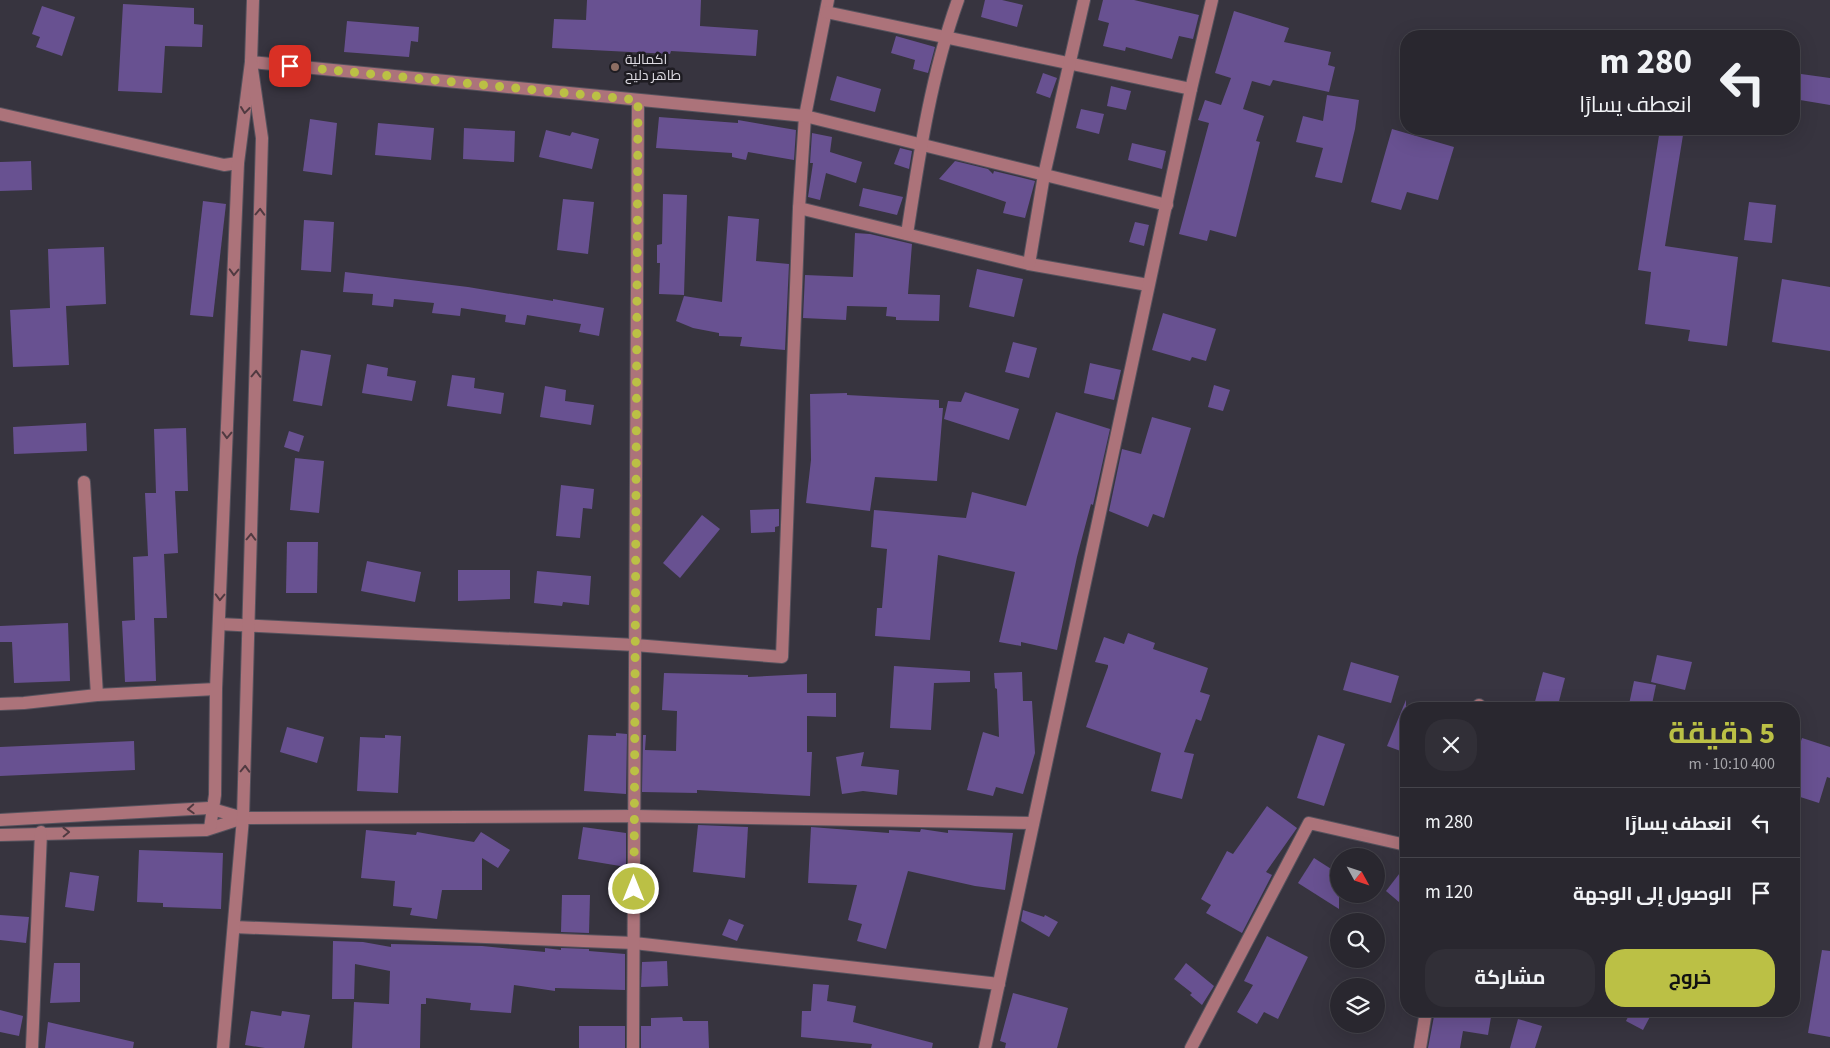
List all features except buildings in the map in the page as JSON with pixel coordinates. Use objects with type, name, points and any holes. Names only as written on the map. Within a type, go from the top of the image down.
[{"type":"street","points":[[210,828],[215,796],[216,689],[238,163],[251,62],[253,0]]},
{"type":"street","points":[[907,234],[921,144],[945,37],[958,0]]},
{"type":"street","points":[[1029,264],[1044,175],[1084,0]]},
{"type":"street","points":[[985,1048],[1148,285],[1212,0]]},
{"type":"street","points":[[219,624],[635,645],[782,657],[799,208],[805,116],[827,6],[945,37],[1191,89]]},
{"type":"street","points":[[251,62],[805,116],[1167,205]]},
{"type":"street","points":[[222,1048],[244,818],[262,138],[251,62]]},
{"type":"street","points":[[633,1048],[638,100]]},
{"type":"street","points":[[0,114],[224,165],[238,163]]},
{"type":"street","points":[[799,208],[1029,264],[1148,285]]},
{"type":"street","points":[[84,482],[97,695]]},
{"type":"street","points":[[0,704],[97,695],[216,689]]},
{"type":"street","points":[[0,820],[212,809],[244,818],[634,816],[1033,823]]},
{"type":"street","points":[[0,834],[210,828],[244,818]]},
{"type":"street","points":[[1191,1048],[1309,823],[1400,844]]},
{"type":"street","points":[[32,1048],[41,832]]},
{"type":"street","points":[[234,927],[634,943],[999,984]]},
{"type":"street","points":[[1420,1048],[1425,1017]]},
{"type":"place","name":"اكمالية طاهر دليح","points":[[615,67]]},
{"type":"route","points":[[290,66],[638,100],[634,889]]}]
